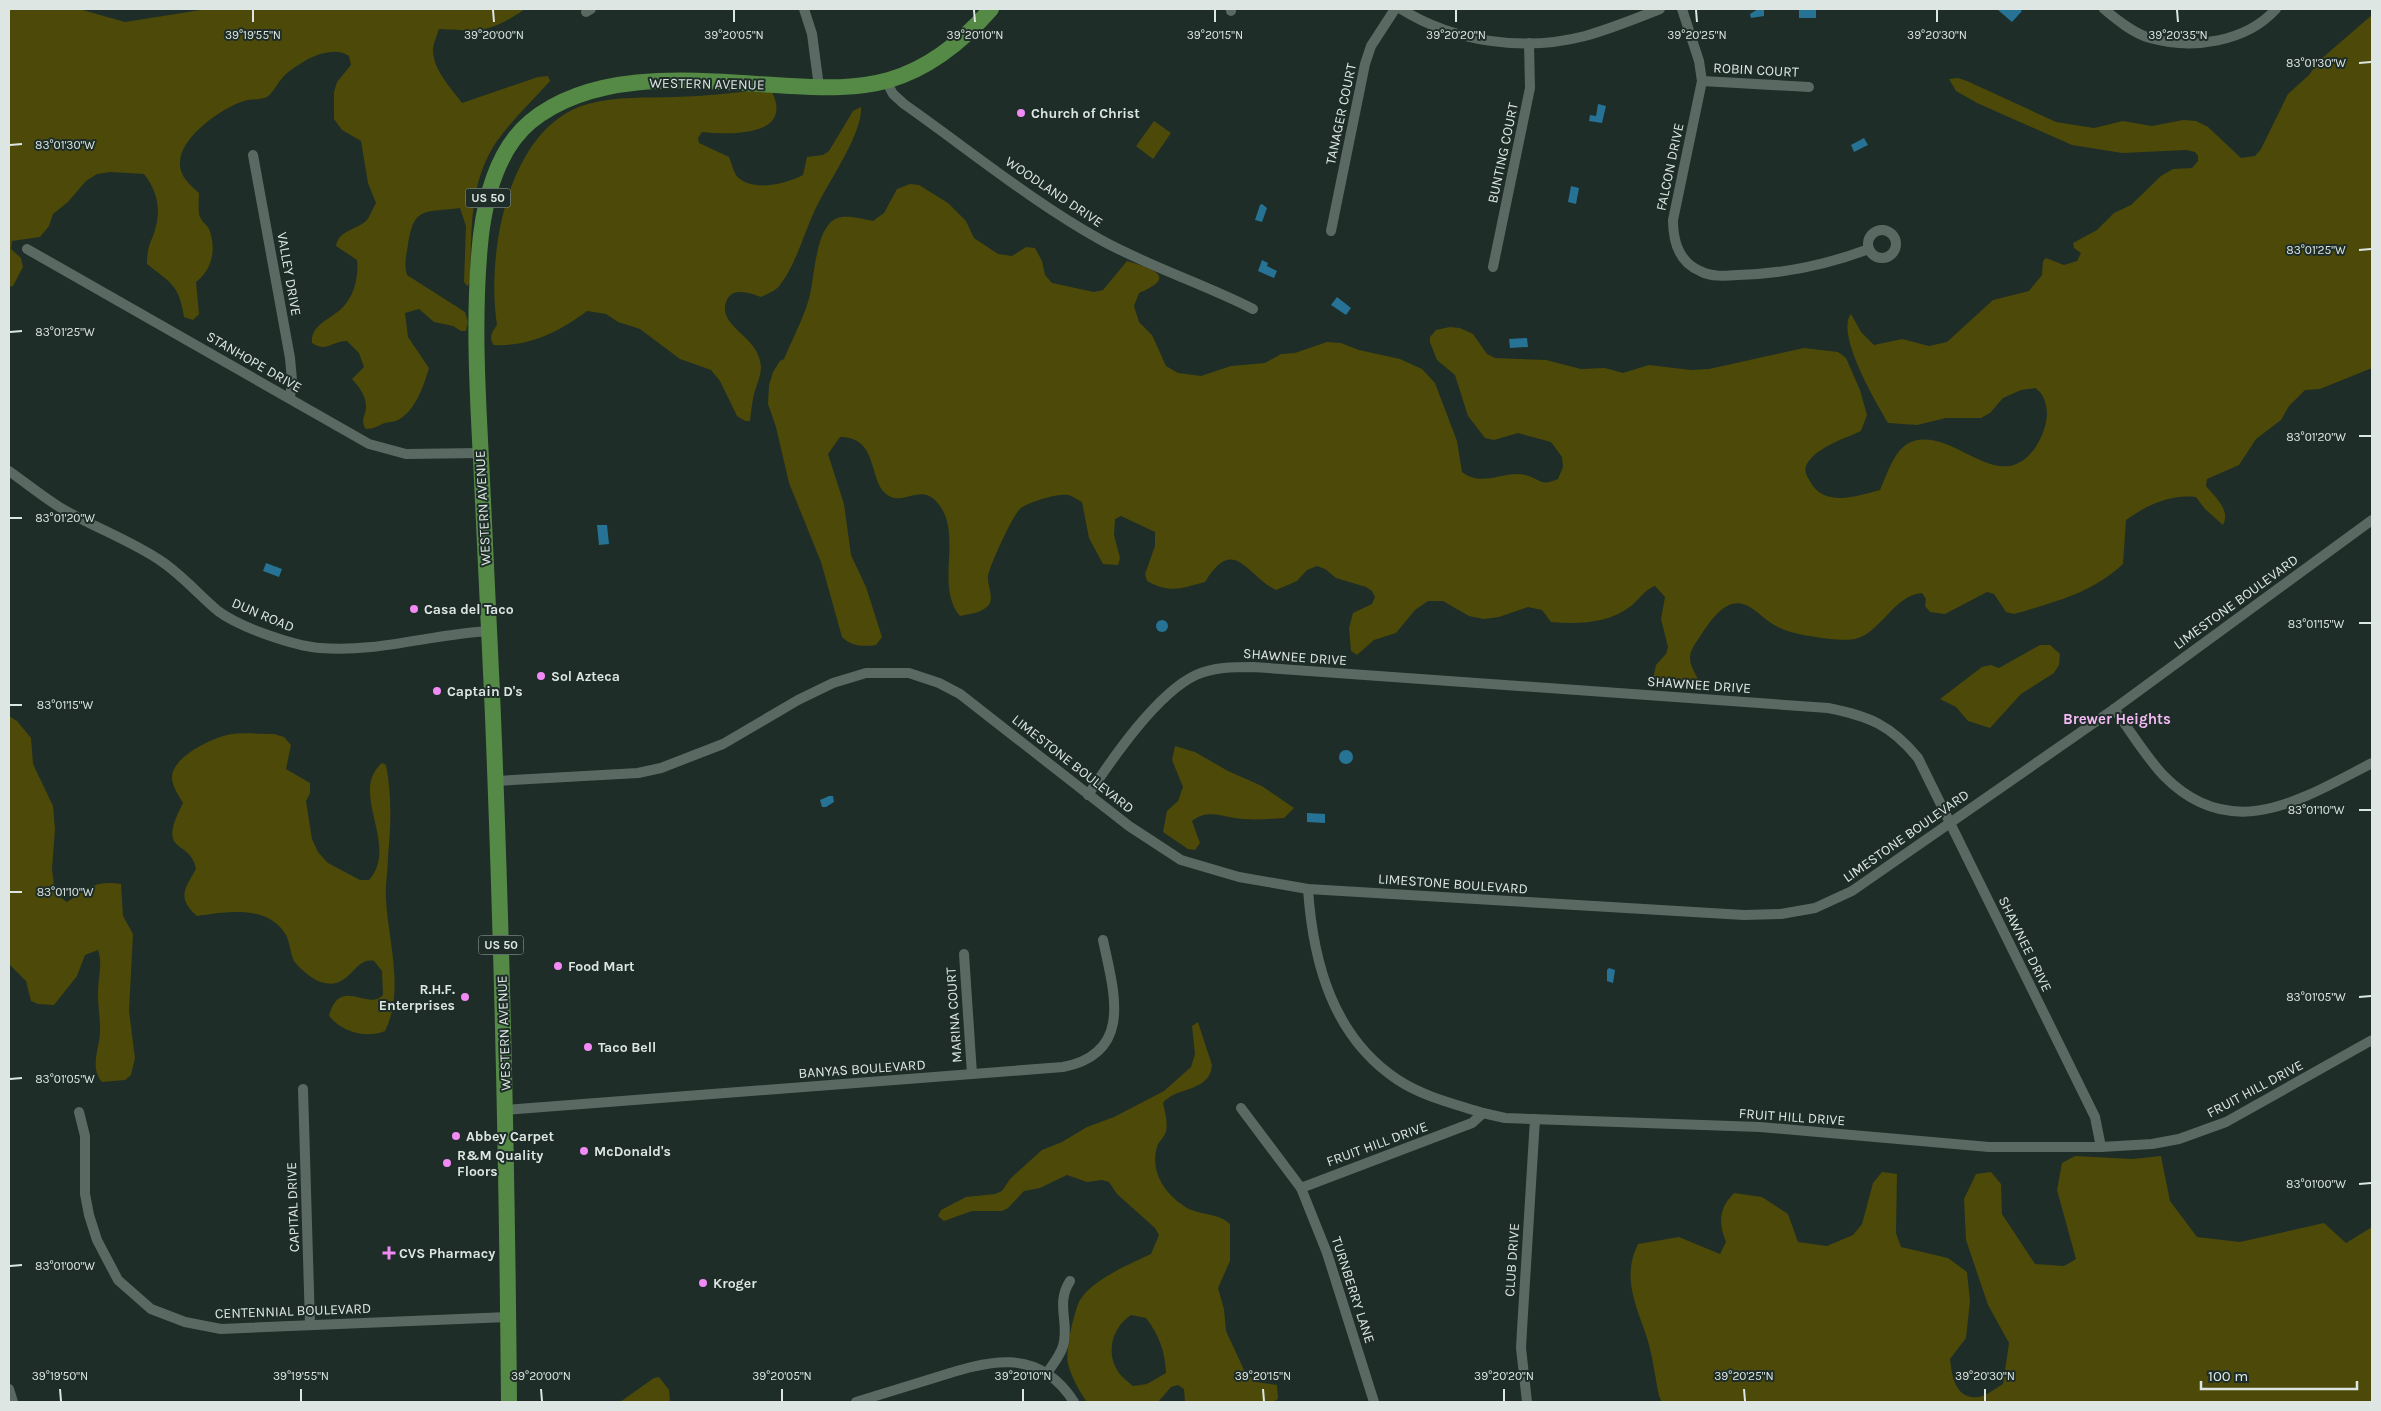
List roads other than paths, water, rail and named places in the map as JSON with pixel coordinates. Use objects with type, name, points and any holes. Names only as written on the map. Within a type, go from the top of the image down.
[{"type":"main road","name":"WESTERN AVENUE","points":[[509,1402],[506,1110],[496,780],[478,365],[482,233],[486,206],[500,161],[528,124],[549,108],[610,86],[672,80],[842,88],[886,81],[931,62],[976,26],[990,9]]},
{"type":"street","points":[[804,9],[812,34],[819,87]]},
{"type":"street","name":"TANAGER COURT","points":[[1331,231],[1365,64],[1371,46],[1395,9]]},
{"type":"street","points":[[1401,9],[1423,21],[1452,32],[1491,40],[1529,43],[1584,36],[1660,9]]},
{"type":"street","name":"FALCON DRIVE","points":[[1682,9],[1699,61],[1702,81],[1673,220],[1674,242],[1683,258],[1690,265],[1704,273],[1720,276],[1754,275],[1789,271],[1827,263],[1869,249]]},
{"type":"street","points":[[2104,9],[2139,33],[2164,41],[2180,42],[2210,41],[2238,36],[2257,26],[2276,9]]},
{"type":"street","name":"BUNTING COURT","points":[[1493,267],[1530,88],[1529,43]]},
{"type":"street","name":"WOODLAND DRIVE","points":[[886,81],[894,94],[904,104],[1055,212],[1102,241],[1221,292],[1254,309]]},
{"type":"street","name":"ROBIN COURT","points":[[1702,81],[1809,87]]},
{"type":"street","name":"VALLEY DRIVE","points":[[253,156],[290,358],[292,380],[290,398]]},
{"type":"street","name":"STANHOPE DRIVE","points":[[27,249],[369,444],[406,454],[481,453]]},
{"type":"street","name":"DUN ROAD","points":[[9,470],[61,507],[162,562],[219,611],[235,622],[295,644],[307,647],[338,649],[393,645],[470,632],[490,631]]},
{"type":"street","name":"LIMESTONE BOULEVARD","points":[[496,780],[638,773],[661,768],[723,744],[798,700],[833,683],[866,673],[897,672],[922,676],[960,694],[1129,826],[1181,860],[1239,877],[1308,889],[1734,915],[1781,914],[1815,908],[1852,891],[2114,708],[2372,520]]},
{"type":"street","name":"SHAWNEE DRIVE","points":[[1088,794],[1151,710],[1179,686],[1208,671],[1232,667],[1828,708],[1857,714],[1882,724],[1902,739],[1918,758],[2094,1117],[2101,1147]]},
{"type":"street","points":[[2114,708],[2163,774],[2192,800],[2217,808],[2253,812],[2272,809],[2313,794],[2372,763]]},
{"type":"street","points":[[1308,889],[1316,954],[1326,986],[1348,1033],[1373,1061],[1399,1081],[1434,1098],[1483,1113]]},
{"type":"street","name":"BANYAS BOULEVARD","points":[[506,1110],[1063,1067],[1080,1064],[1100,1050],[1112,1033],[1116,1004],[1103,940]]},
{"type":"street","name":"MARINA COURT","points":[[964,954],[972,1074]]},
{"type":"street","name":"FRUIT HILL DRIVE","points":[[1301,1188],[1472,1123],[1483,1113],[1505,1118],[1760,1127],[1989,1147],[2101,1147],[2152,1144],[2203,1132],[2226,1122],[2372,1040]]},
{"type":"street","name":"CAPITAL DRIVE","points":[[304,1088],[310,1325]]},
{"type":"street","points":[[1241,1108],[1301,1188]]},
{"type":"street","name":"CENTENNIAL BOULEVARD","points":[[79,1112],[85,1136],[85,1194],[97,1240],[118,1280],[128,1292],[151,1309],[199,1326],[221,1328],[508,1317]]},
{"type":"street","name":"CLUB DRIVE","points":[[1527,1402],[1521,1348],[1535,1119]]},
{"type":"street","name":"TURNBERRY LANE","points":[[1301,1188],[1324,1246],[1374,1402]]},
{"type":"street","points":[[1047,1373],[1064,1345],[1062,1302],[1064,1290],[1070,1281]]},
{"type":"street","points":[[856,1402],[967,1368],[991,1363],[1015,1362],[1033,1366],[1047,1373],[1074,1402]]},
{"type":"street","points":[[9,1390],[13,1402]]},
{"type":"water","points":[[1758,9],[1764,10],[1764,16],[1751,18],[1750,14]]},
{"type":"water","points":[[1999,9],[2019,9],[2022,11],[2012,22]]},
{"type":"water","points":[[1799,10],[1816,10],[1816,18],[1799,18]]},
{"type":"water","points":[[1598,104],[1606,106],[1602,123],[1589,121],[1590,115],[1596,116]]},
{"type":"water","points":[[1864,138],[1868,145],[1854,152],[1851,145]]},
{"type":"water","points":[[1571,186],[1579,188],[1576,204],[1568,202]]},
{"type":"water","points":[[1262,204],[1267,208],[1262,222],[1255,220]]},
{"type":"water","points":[[1262,260],[1268,263],[1267,266],[1277,271],[1274,278],[1258,271]]},
{"type":"water","points":[[1337,297],[1351,308],[1346,315],[1331,305]]},
{"type":"water","points":[[1527,338],[1528,347],[1510,348],[1509,339]]},
{"type":"water","points":[[597,525],[607,525],[609,544],[599,545]]},
{"type":"water","points":[[266,563],[282,569],[279,577],[263,571]]},
{"type":"water","points":[[1160,620],[1164,620],[1168,626],[1164,632],[1160,632],[1156,628],[1156,624]]},
{"type":"water","points":[[1343,750],[1349,750],[1353,757],[1349,764],[1343,764],[1339,760],[1339,754]]},
{"type":"water","points":[[833,796],[834,802],[826,807],[822,807],[820,800]]},
{"type":"water","points":[[1307,813],[1325,814],[1325,823],[1307,822]]},
{"type":"water","points":[[1609,968],[1615,970],[1613,983],[1607,981],[1607,970]]},
{"type":"place","name":"Church of Christ","points":[[1021,113]]},
{"type":"place","name":"Casa del Taco","points":[[414,609]]},
{"type":"place","name":"Sol Azteca","points":[[541,676]]},
{"type":"place","name":"Captain D's","points":[[437,691]]},
{"type":"place","name":"Food Mart","points":[[558,966]]},
{"type":"place","name":"R.H.F. Enterprises","points":[[465,997]]},
{"type":"place","name":"Taco Bell","points":[[588,1047]]},
{"type":"place","name":"Abbey Carpet","points":[[456,1136]]},
{"type":"place","name":"McDonald's","points":[[584,1151]]},
{"type":"place","name":"R&M Quality Floors","points":[[447,1163]]},
{"type":"place","name":"CVS Pharmacy","points":[[389,1253]]},
{"type":"place","name":"Kroger","points":[[703,1283]]},
{"type":"district","name":"Brewer Heights","points":[[2117,719]]}]
